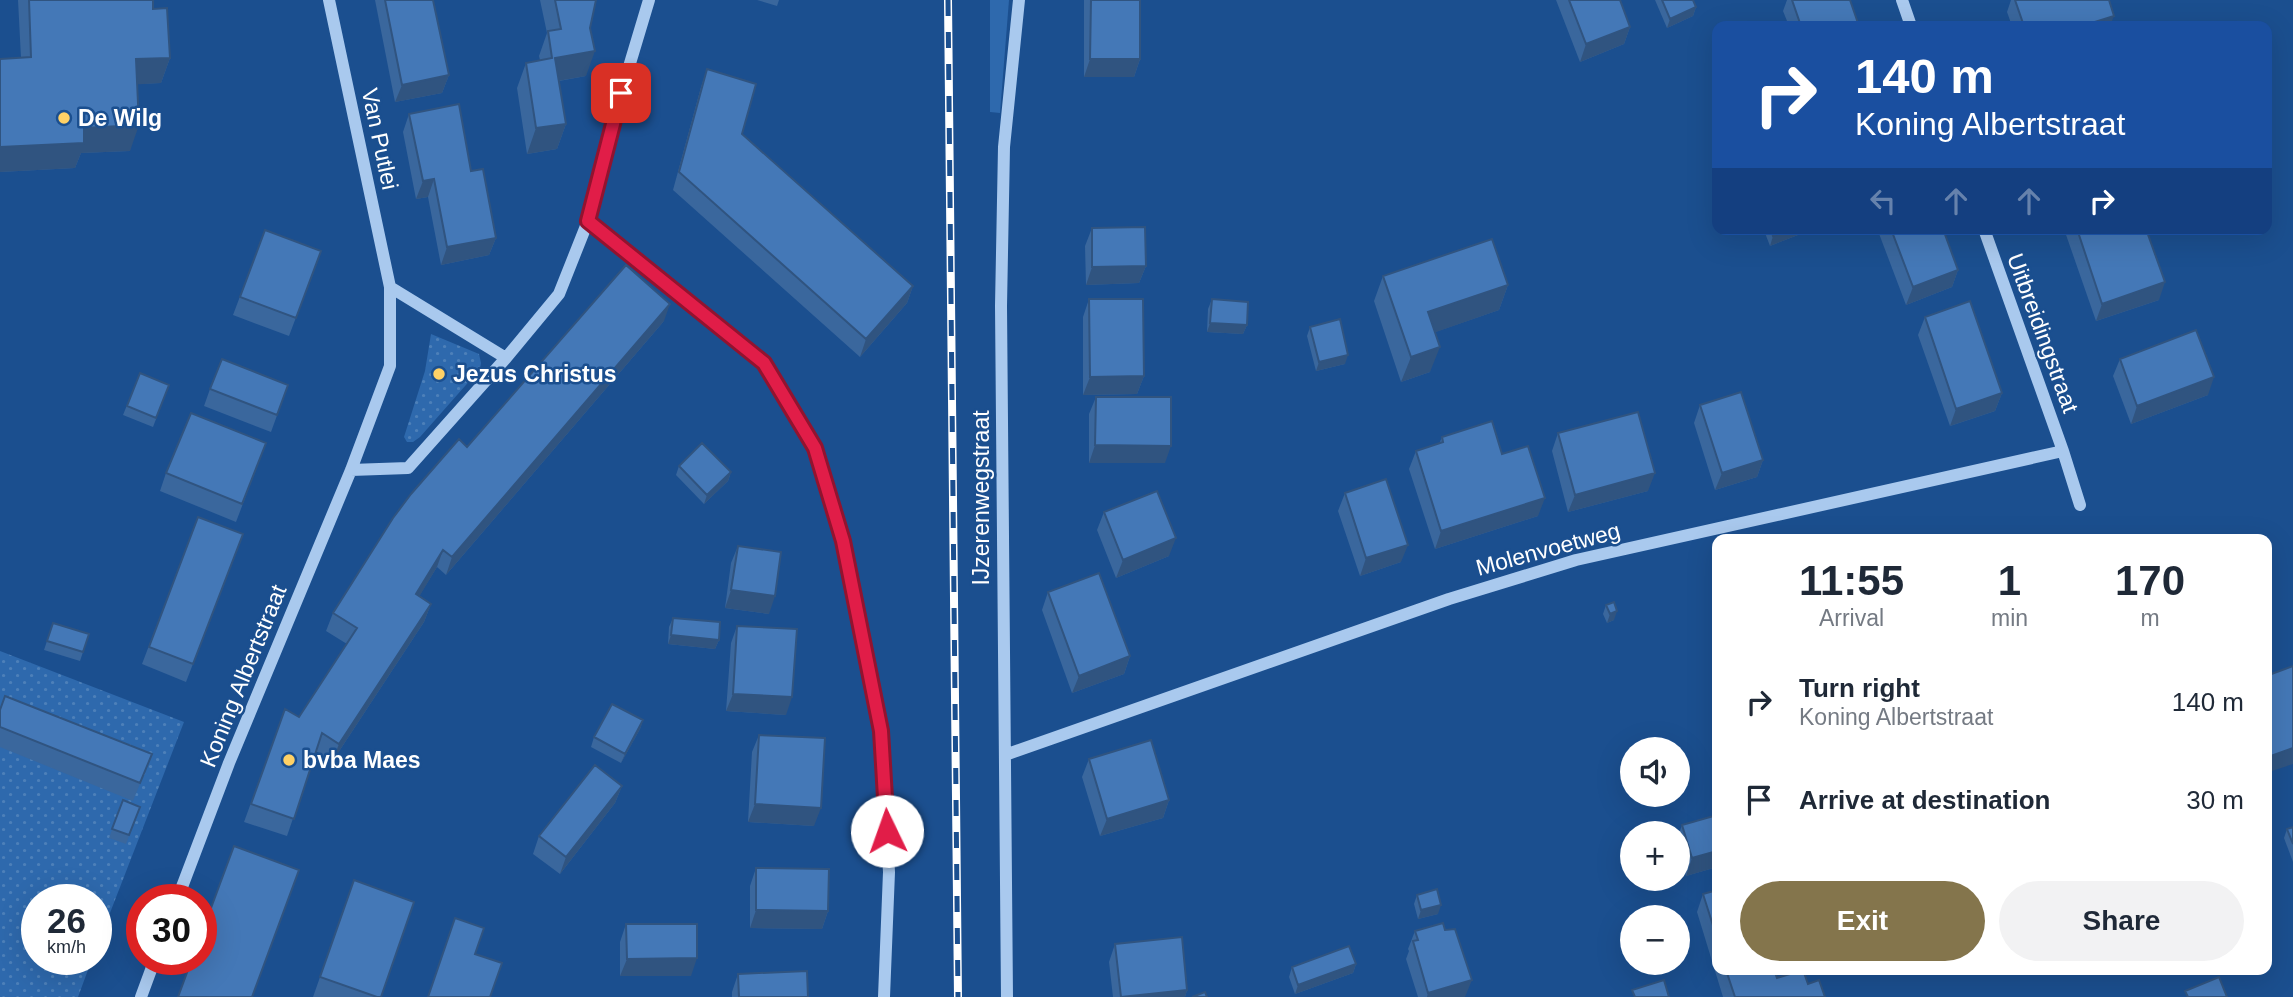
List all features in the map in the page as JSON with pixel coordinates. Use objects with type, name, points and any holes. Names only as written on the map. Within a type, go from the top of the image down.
[{"type":"street","name":"Van Putlei","points":[[328,0],[390,287]]},
{"type":"street","points":[[351,470],[408,468],[559,295],[588,221],[607,140],[649,0]]},
{"type":"street","name":"IJzerenwegstraat","points":[[1007,997],[1001,306],[1004,148],[1018,0]]},
{"type":"street","points":[[1902,0],[1909,21]]},
{"type":"street","points":[[588,221],[764,363],[815,448],[843,541],[881,731],[889,872],[884,997]]},
{"type":"street","name":"Uitbreidingstraat","points":[[1986,235],[2063,452]]},
{"type":"street","points":[[390,287],[506,358]]},
{"type":"street","name":"Koning Albertstraat","points":[[183,884],[229,763],[351,470],[390,366],[390,287]]},
{"type":"street","points":[[2063,452],[2080,505]]},
{"type":"street","name":"Molenvoetweg","points":[[1005,755],[1449,599],[1576,560],[2063,452]]},
{"type":"street","points":[[141,997],[149,975]]},
{"type":"shaded area","points":[[990,0],[1009,0],[1000,113],[990,112]]},
{"type":"shaded area","points":[[431,334],[479,354],[480,369],[420,437],[413,442],[407,442],[404,437],[425,371]]},
{"type":"shaded area","points":[[0,651],[184,722],[112,908],[112,884],[21,884],[21,975],[86,975],[78,997],[0,997]]},
{"type":"building","name":"De Wilg","points":[[29,0],[153,0],[153,9],[167,8],[170,58],[136,59],[139,125],[84,128],[84,143],[0,147],[0,59],[31,57]]},
{"type":"building","points":[[385,0],[433,0],[449,75],[402,85]]},
{"type":"building","points":[[555,0],[596,0],[590,28],[595,51],[555,58],[566,124],[536,128],[526,63],[552,58],[548,31],[561,29]]},
{"type":"building","points":[[1091,0],[1140,0],[1140,59],[1090,59]]},
{"type":"building","points":[[1569,0],[1620,0],[1630,27],[1586,44]]},
{"type":"building","points":[[1662,0],[1693,0],[1696,7],[1670,19]]},
{"type":"building","points":[[1792,0],[1850,0],[1857,21],[1799,21]]},
{"type":"building","points":[[2015,0],[2109,0],[2114,16],[2098,21],[2022,21]]},
{"type":"building","points":[[707,69],[756,84],[742,134],[913,286],[866,339],[679,172]]},
{"type":"building","points":[[459,104],[471,171],[483,169],[496,238],[447,247],[434,179],[423,181],[409,114]]},
{"type":"building","points":[[1145,227],[1146,266],[1092,267],[1092,228]]},
{"type":"building","points":[[265,230],[321,251],[296,318],[240,297]]},
{"type":"building","points":[[1893,235],[1945,235],[1958,270],[1913,287]]},
{"type":"building","points":[[2079,235],[2148,235],[2165,282],[2102,304]]},
{"type":"building","points":[[1492,239],[1508,285],[1428,312],[1440,347],[1411,357],[1383,276]]},
{"type":"building","points":[[626,265],[670,304],[452,557],[443,550],[416,594],[431,604],[339,744],[322,733],[294,819],[251,804],[285,709],[299,717],[357,628],[333,613],[393,518],[459,439],[467,447]]},
{"type":"building","points":[[1089,299],[1143,299],[1144,376],[1090,377]]},
{"type":"building","points":[[1212,299],[1248,302],[1247,325],[1210,323]]},
{"type":"building","points":[[1970,301],[2002,393],[1956,409],[1925,317]]},
{"type":"building","points":[[1340,319],[1348,355],[1319,362],[1310,327]]},
{"type":"building","points":[[2196,330],[2214,377],[2137,406],[2120,359]]},
{"type":"building","points":[[222,359],[288,385],[277,415],[210,389]]},
{"type":"building","points":[[140,373],[169,385],[156,418],[127,406]]},
{"type":"building","points":[[1741,392],[1763,460],[1722,473],[1700,405]]},
{"type":"building","points":[[1096,397],[1171,397],[1171,446],[1095,445]]},
{"type":"building","points":[[1638,412],[1655,473],[1575,495],[1558,433]]},
{"type":"building","points":[[191,413],[266,443],[242,504],[166,473]]},
{"type":"building","points":[[1492,421],[1502,454],[1528,446],[1545,498],[1441,531],[1416,451],[1443,442],[1442,437]]},
{"type":"building","points":[[702,443],[731,472],[707,495],[679,466]]},
{"type":"building","points":[[1386,479],[1408,545],[1366,558],[1345,493]]},
{"type":"building","points":[[1157,491],[1176,538],[1123,560],[1104,512]]},
{"type":"building","points":[[198,517],[243,534],[193,664],[149,647]]},
{"type":"building","points":[[738,546],[781,552],[775,596],[731,590]]},
{"type":"building","points":[[1099,573],[1130,656],[1079,676],[1048,592]]},
{"type":"building","points":[[1614,602],[1617,611],[1610,614],[1606,605]]},
{"type":"building","points":[[673,618],[720,622],[719,640],[671,635]]},
{"type":"building","points":[[53,623],[89,634],[83,652],[47,641]]},
{"type":"building","points":[[737,626],[797,629],[792,697],[733,694]]},
{"type":"building","points":[[2293,666],[2293,748],[2272,756],[2272,674]]},
{"type":"building","points":[[5,696],[152,754],[140,783],[0,727],[0,710]]},
{"type":"building","points":[[612,704],[643,720],[625,754],[594,737]]},
{"type":"building","points":[[759,735],[825,738],[821,808],[755,804]]},
{"type":"building","points":[[1151,740],[1169,800],[1107,819],[1089,759]]},
{"type":"building","points":[[595,765],[622,786],[566,857],[539,836]]},
{"type":"building","points":[[123,800],[140,807],[129,835],[112,829]]},
{"type":"building","points":[[1712,816],[1712,852],[1692,858],[1690,823]]},
{"type":"building","points":[[2293,827],[2293,844],[2287,829]]},
{"type":"building","points":[[234,846],[299,870],[252,997],[178,997],[186,975],[217,975],[217,892]]},
{"type":"building","points":[[756,868],[829,869],[828,911],[756,910]]},
{"type":"building","points":[[354,880],[414,902],[381,997],[320,977]]},
{"type":"building","points":[[1437,889],[1441,905],[1421,910],[1417,895]]},
{"type":"building","points":[[1712,891],[1712,922],[1703,894]]},
{"type":"building","points":[[455,918],[484,928],[475,954],[502,963],[490,997],[428,997]]},
{"type":"building","points":[[1443,923],[1445,930],[1455,929],[1472,980],[1428,993],[1413,941],[1418,940],[1415,931]]},
{"type":"building","points":[[626,924],[697,924],[697,958],[627,959]]},
{"type":"building","points":[[1182,937],[1187,990],[1121,997],[1115,944]]},
{"type":"building","points":[[1349,946],[1356,964],[1298,985],[1292,967]]},
{"type":"building","points":[[807,971],[808,997],[739,997],[738,974]]},
{"type":"building","points":[[1728,975],[1776,975],[1777,978],[1805,975],[1808,984],[1819,980],[1825,997],[1735,997]]},
{"type":"building","points":[[2219,977],[2227,997],[2188,997],[2185,991]]},
{"type":"building","points":[[1664,980],[1669,997],[1635,997],[1632,990]]},
{"type":"building","points":[[1205,992],[1207,997],[1192,997]]},
{"type":"railway","points":[[948,0],[958,997]]},
{"type":"place","name":"De Wilg","points":[[64,118]]},
{"type":"place","name":"Jezus Christus","points":[[439,374]]},
{"type":"place","name":"bvba Maes","points":[[289,760]]},
{"type":"route","points":[[621,93],[588,221],[764,363],[815,448],[843,541],[881,731],[887,831]]}]
